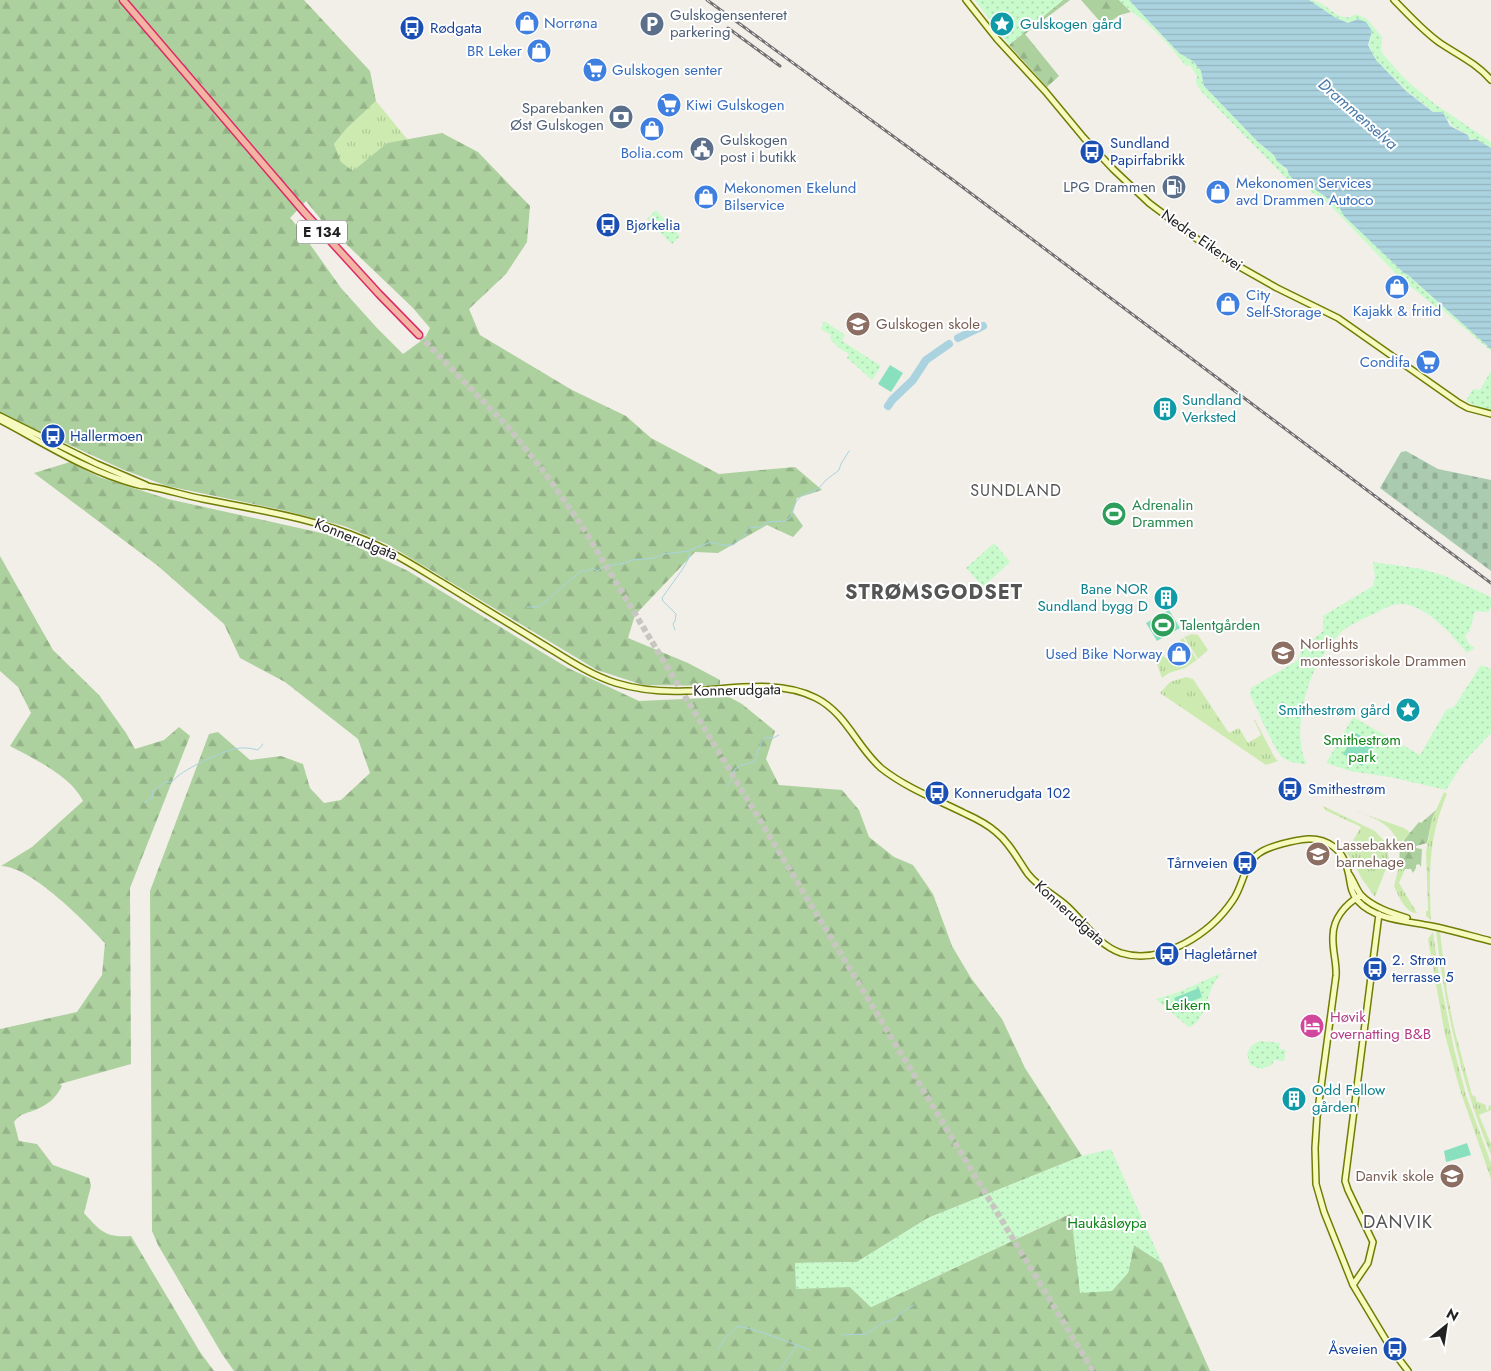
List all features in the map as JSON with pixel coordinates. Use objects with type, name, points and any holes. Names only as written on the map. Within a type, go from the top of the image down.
[{"type":"highway","name":"E 134","points":[[123,0],[230,124]]},
{"type":"highway","name":"E 134","points":[[128,0],[305,213],[419,335]]},
{"type":"main road","name":"Nedre Eikervei","points":[[966,0],[996,39],[1045,91],[1102,157],[1143,197],[1173,222],[1209,248],[1245,270],[1338,318],[1459,403],[1468,408],[1491,414]]},
{"type":"main road","points":[[1394,0],[1429,34],[1440,43],[1475,64],[1491,80]]},
{"type":"main road","name":"Konnerudgata","points":[[0,418],[97,464],[151,487],[309,520],[359,537],[405,560],[582,668],[618,684],[665,691],[751,687],[777,688],[800,692],[818,698],[838,714],[865,750],[885,771],[994,830],[1005,841],[1038,884],[1068,907],[1102,942],[1120,952],[1138,955],[1156,954],[1190,940],[1213,923],[1229,906],[1237,894],[1250,862],[1258,854],[1268,849],[1304,840],[1323,841],[1330,844],[1341,855],[1361,895],[1377,906],[1426,925]]},
{"type":"main road","name":"Konnerudgata","points":[[1349,874],[1350,890],[1355,898],[1366,908],[1379,914],[1491,941]]},
{"type":"main road","points":[[1361,895],[1347,905],[1334,928],[1336,976],[1317,1117],[1315,1148],[1316,1184],[1318,1194],[1353,1285],[1392,1350],[1408,1371]]},
{"type":"main road","points":[[1353,1285],[1368,1263],[1373,1242],[1345,1181],[1379,914]]},
{"type":"green space","points":[[0,0],[304,0],[370,71],[376,101],[347,128],[334,144],[341,162],[353,171],[387,143],[442,133],[478,152],[530,206],[527,242],[506,274],[469,309],[480,335],[572,390],[626,416],[651,438],[719,474],[795,467],[822,490],[797,498],[793,512],[803,526],[793,537],[767,525],[718,553],[695,552],[635,615],[628,638],[688,663],[720,680],[720,686],[643,685],[597,670],[387,544],[344,526],[282,510],[167,486],[124,470],[0,413]],"holes":[[[306,201],[323,222],[412,307],[430,328],[425,338],[403,354],[341,288],[290,218]]]},
{"type":"green space","points":[[975,0],[1063,0],[1009,45]]},
{"type":"green space","points":[[1063,0],[1070,0],[1025,34],[1059,76],[1047,87],[1009,45]]},
{"type":"green space","points":[[1081,0],[1119,0],[1131,12],[1120,15],[1104,26]]},
{"type":"green space","points":[[1119,0],[1129,0],[1179,53],[1193,61],[1201,71],[1204,86],[1258,142],[1274,155],[1295,181],[1317,190],[1339,207],[1344,216],[1404,273],[1491,351],[1443,310],[1441,311],[1401,279],[1330,205],[1309,190],[1286,178],[1201,91],[1196,83],[1197,76],[1190,65],[1186,66],[1159,35]]},
{"type":"green space","points":[[1309,0],[1316,1],[1344,17],[1356,14],[1367,19],[1382,37],[1381,52],[1403,77],[1435,104],[1491,142],[1491,148],[1475,139],[1470,139],[1469,135],[1452,126],[1444,114],[1434,112],[1407,91],[1376,60],[1369,45],[1372,31],[1369,26],[1358,19],[1348,23],[1336,18]]},
{"type":"green space","points":[[376,101],[408,140],[387,143],[353,172],[341,162],[334,144],[347,128]]},
{"type":"green space","points":[[656,210],[680,236],[672,244],[647,219]]},
{"type":"green space","points":[[824,321],[845,335],[842,341],[881,366],[872,380],[847,358],[849,354],[830,339],[831,335],[821,329]]},
{"type":"green space","points":[[890,365],[903,373],[891,392],[878,384]]},
{"type":"green space","points":[[1491,371],[1491,410],[1480,408],[1466,401],[1473,389],[1480,390]]},
{"type":"green space","points":[[1406,451],[1438,469],[1491,480],[1491,571],[1380,488],[1401,452]]},
{"type":"green space","points":[[70,462],[99,477],[168,499],[335,536],[408,571],[568,668],[639,701],[729,697],[742,704],[775,731],[766,759],[779,785],[842,790],[859,810],[869,837],[894,857],[913,865],[933,894],[952,946],[971,978],[1002,1019],[1025,1068],[1082,1156],[928,1218],[857,1262],[795,1263],[850,1287],[871,1307],[1072,1213],[1128,1273],[1134,1245],[1162,1263],[1210,1371],[234,1371],[158,1245],[152,1231],[150,891],[209,734],[218,732],[250,760],[281,756],[303,764],[310,788],[324,803],[341,800],[370,773],[358,739],[285,682],[240,658],[224,624],[158,566],[34,473]]},
{"type":"green space","points":[[994,543],[1010,562],[983,587],[966,568]]},
{"type":"green space","points":[[0,556],[53,650],[99,695],[135,749],[164,740],[179,727],[190,736],[130,888],[131,1064],[60,1084],[62,1086],[51,1101],[40,1108],[21,1115],[14,1122],[19,1141],[37,1144],[53,1165],[89,1178],[91,1186],[84,1213],[104,1232],[115,1236],[131,1236],[200,1352],[214,1371],[0,1371],[0,1029],[77,1012],[102,975],[105,943],[71,909],[42,885],[27,875],[1,866],[32,847],[83,801],[78,792],[61,776],[10,746],[31,713],[18,687],[0,671]]},
{"type":"green space","points":[[1373,562],[1422,569],[1445,576],[1491,597],[1491,607],[1488,612],[1475,611],[1470,630],[1465,636],[1469,644],[1475,648],[1467,653],[1434,619],[1409,605],[1400,604],[1384,609],[1343,630],[1319,661],[1305,697],[1302,712],[1301,740],[1307,764],[1287,760],[1282,757],[1271,739],[1250,694],[1251,688],[1297,661],[1304,647],[1323,631],[1323,616],[1373,586],[1375,577]]},
{"type":"green space","name":"Talentgården","points":[[1169,610],[1180,628],[1157,641],[1146,623]]},
{"type":"green space","points":[[1192,634],[1198,635],[1208,650],[1198,659],[1184,637]]},
{"type":"green space","points":[[1183,638],[1197,660],[1185,668],[1169,673],[1162,678],[1155,651],[1158,651],[1172,662],[1186,651],[1180,640]]},
{"type":"green space","name":"Smithestrøm park","points":[[1481,665],[1491,669],[1491,733],[1463,763],[1446,790],[1390,777],[1350,771],[1326,763],[1353,717],[1420,755],[1446,710],[1454,707]]},
{"type":"green space","points":[[1186,677],[1193,679],[1229,733],[1239,728],[1248,743],[1261,735],[1255,720],[1278,761],[1266,765],[1160,693],[1170,682]]},
{"type":"green space","points":[[1356,733],[1375,744],[1362,766],[1343,754]]},
{"type":"green space","points":[[1444,792],[1447,794],[1436,826],[1431,856],[1431,920],[1426,916],[1426,911],[1428,911],[1426,852],[1432,819]]},
{"type":"green space","points":[[1323,806],[1375,831],[1387,844],[1389,861],[1375,897],[1346,852],[1361,827],[1325,810]]},
{"type":"green space","points":[[1350,809],[1404,828],[1411,833],[1402,841],[1400,847],[1392,831],[1386,826],[1374,818]]},
{"type":"green space","points":[[1436,810],[1427,843],[1416,846],[1416,848],[1422,849],[1421,867],[1419,864],[1416,865],[1413,873],[1411,869],[1399,866],[1400,845],[1419,822],[1421,823]]},
{"type":"green space","points":[[1399,866],[1405,869],[1399,883],[1417,913],[1406,907],[1394,886]]},
{"type":"green space","points":[[1436,931],[1440,932],[1447,992],[1454,1028],[1472,1095],[1476,1097],[1476,1101],[1486,1105],[1486,1109],[1488,1110],[1489,1105],[1491,1106],[1491,1110],[1479,1115],[1491,1144],[1491,1155],[1471,1100],[1449,1017]]},
{"type":"green space","points":[[1433,932],[1439,975],[1454,1049],[1466,1095],[1491,1163],[1491,1179],[1460,1090],[1445,1035],[1428,939]]},
{"type":"green space","name":"Leikern","points":[[1221,973],[1213,986],[1200,1017],[1197,1022],[1189,1027],[1156,999],[1179,992]]},
{"type":"green space","points":[[1199,988],[1202,997],[1178,1007],[1174,998]]},
{"type":"green space","points":[[1259,1041],[1280,1043],[1279,1049],[1286,1050],[1284,1061],[1274,1060],[1272,1065],[1261,1069],[1250,1065],[1247,1054],[1251,1046]]},
{"type":"green space","points":[[1467,1143],[1471,1155],[1446,1162],[1444,1151]]},
{"type":"green space","name":"Haukåsløypa","points":[[1111,1149],[1162,1263],[1134,1245],[1128,1273],[1112,1291],[1080,1293],[1071,1213],[871,1307],[850,1287],[796,1289],[795,1263],[857,1262],[928,1218],[1082,1156]]},
{"type":"water","name":"Drammenselva","points":[[1129,0],[1309,0],[1336,18],[1348,23],[1358,19],[1366,22],[1372,31],[1368,45],[1376,60],[1406,91],[1433,112],[1444,114],[1450,126],[1468,135],[1470,140],[1476,139],[1491,148],[1491,349],[1404,273],[1344,216],[1339,207],[1332,201],[1316,190],[1295,181],[1274,155],[1258,142],[1204,86],[1201,71],[1193,61],[1179,53]]},
{"type":"waterway","points":[[958,338],[983,326]]},
{"type":"waterway","points":[[888,406],[913,380],[926,360],[949,344]]},
{"type":"waterway","points":[[675,630],[673,624],[676,614],[662,598],[688,560],[690,550],[711,542],[733,545],[744,536],[748,528],[760,527],[768,522],[785,521],[790,518],[796,502],[801,496],[819,488],[839,470],[849,451]]},
{"type":"waterway","points":[[527,607],[539,607],[582,570],[586,572],[592,568],[598,571],[602,567],[632,560],[689,551]]},
{"type":"waterway","points":[[727,787],[735,769],[754,762],[765,737],[773,738],[779,735]]},
{"type":"waterway","points":[[144,803],[153,797],[152,792],[165,782],[172,782],[183,772],[201,762],[234,749],[258,750],[263,744]]},
{"type":"waterway","points":[[842,1335],[866,1334],[881,1324],[897,1318],[898,1315],[914,1305]]},
{"type":"waterway","points":[[718,1349],[725,1338],[738,1326],[755,1330],[810,1350]]},
{"type":"waterway","points":[[780,1370],[798,1344]]},
{"type":"tunnel","points":[[419,335],[508,427],[545,473],[582,526],[1093,1371]]},
{"type":"railway","points":[[707,0],[953,180],[1491,583]]},
{"type":"railway","points":[[728,28],[780,66]]},
{"type":"place","name":"Norrøna","points":[[527,23]]},
{"type":"place","name":"Gulskogensenteret parkering","points":[[652,24]]},
{"type":"place","name":"Gulskogen gård","points":[[1002,24]]},
{"type":"place","name":"Rødgata","points":[[412,28]]},
{"type":"place","name":"BR Leker","points":[[539,51]]},
{"type":"place","name":"Gulskogen senter","points":[[595,70]]},
{"type":"place","name":"Kiwi Gulskogen","points":[[669,105]]},
{"type":"place","name":"Sparebanken Øst Gulskogen","points":[[621,117]]},
{"type":"place","name":"Bolia.com","points":[[652,129]]},
{"type":"place","name":"Gulskogen post i butikk","points":[[702,149]]},
{"type":"place","name":"Sundland Papirfabrikk","points":[[1092,152]]},
{"type":"place","name":"LPG Drammen","points":[[1174,187]]},
{"type":"place","name":"Mekonomen Services avd Drammen Autoco","points":[[1218,192]]},
{"type":"place","name":"Mekonomen Ekelund Bilservice","points":[[706,197]]},
{"type":"place","name":"Bjørkelia","points":[[608,225]]},
{"type":"place","name":"Kajakk & fritid","points":[[1397,287]]},
{"type":"place","name":"City Self-Storage","points":[[1228,304]]},
{"type":"place","name":"Gulskogen skole","points":[[858,324]]},
{"type":"place","name":"Condifa","points":[[1428,362]]},
{"type":"place","name":"Sundland Verksted","points":[[1165,409]]},
{"type":"place","name":"Hallermoen","points":[[53,436]]},
{"type":"place","name":"Adrenalin Drammen","points":[[1114,514]]},
{"type":"place","name":"Bane NOR Sundland bygg D","points":[[1166,598]]},
{"type":"place","name":"Talentgården","points":[[1163,625]]},
{"type":"place","name":"Norlights montessoriskole Drammen","points":[[1283,653]]},
{"type":"place","name":"Used Bike Norway","points":[[1179,654]]},
{"type":"place","name":"Smithestrøm gård","points":[[1408,710]]},
{"type":"place","name":"Smithestrøm","points":[[1290,789]]},
{"type":"place","name":"Konnerudgata 102","points":[[937,793]]},
{"type":"place","name":"Lassebakken barnehage","points":[[1318,854]]},
{"type":"place","name":"Tårnveien","points":[[1245,863]]},
{"type":"place","name":"Hagletårnet","points":[[1167,954]]},
{"type":"place","name":"2. Strøm terrasse 5","points":[[1375,969]]},
{"type":"place","name":"Høvik overnatting B&B","points":[[1312,1026]]},
{"type":"place","name":"Odd Fellow gården","points":[[1294,1099]]},
{"type":"place","name":"Danvik skole","points":[[1452,1176]]},
{"type":"place","name":"Åsveien","points":[[1395,1349]]},
{"type":"district","name":"SUNDLAND","points":[[1016,490]]},
{"type":"district","name":"STRØMSGODSET","points":[[934,592]]},
{"type":"district","name":"DANVIK","points":[[1398,1222]]}]
